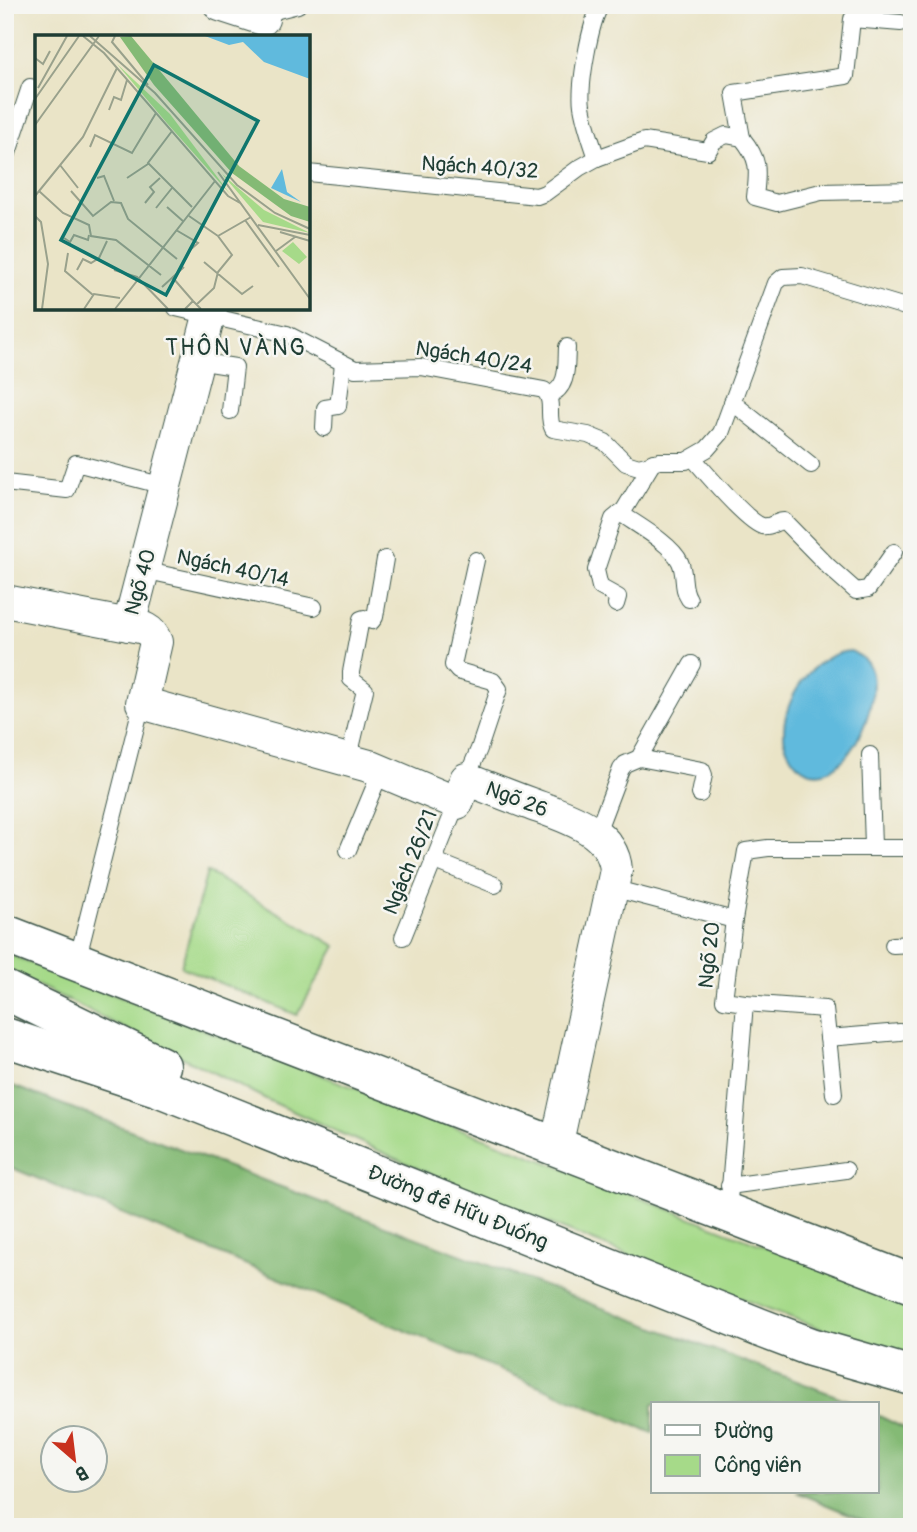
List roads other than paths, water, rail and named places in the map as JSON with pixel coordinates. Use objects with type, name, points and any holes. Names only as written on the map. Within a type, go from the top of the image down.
[{"type":"main road","points":[[5,934],[556,1147],[728,1200],[912,1284]]},
{"type":"main road","points":[[5,990],[401,1184]]},
{"type":"main road","name":"Đường đê Hữu Đuống","points":[[5,1037],[160,1088],[761,1328],[863,1363],[912,1376]]},
{"type":"street","points":[[220,5],[263,20]]},
{"type":"street","name":"Ngõ 40","points":[[142,703],[156,642],[152,633],[129,625],[210,312]]},
{"type":"street","points":[[5,601],[129,625]]},
{"type":"street","name":"Ngõ 26","points":[[142,703],[381,771],[578,823],[605,843],[615,862],[612,888],[556,1147]]},
{"type":"lane","points":[[263,20],[278,10],[298,5]]},
{"type":"lane","points":[[597,158],[588,133],[582,102],[595,15],[601,5]]},
{"type":"lane","points":[[901,23],[852,19],[846,76],[734,93],[742,138],[750,148],[758,167],[755,197],[777,204],[821,192],[912,190]]},
{"type":"lane","points":[[5,162],[8,145],[30,87],[35,88]]},
{"type":"lane","name":"Ngách 40/32","points":[[310,173],[537,196],[597,158],[644,141],[708,151],[714,141],[726,135],[742,138]]},
{"type":"lane","points":[[894,552],[868,589],[856,591],[784,521],[767,526],[759,524],[728,497],[693,458],[715,442],[721,433],[776,283],[783,277],[802,276],[912,309]]},
{"type":"lane","name":"Ngách 40/24","points":[[210,312],[287,334],[355,369],[421,367],[537,388],[549,395],[550,423],[553,429],[588,435],[605,442],[632,466],[639,467],[653,462],[680,462],[693,458]]},
{"type":"lane","points":[[549,395],[555,393],[563,383],[567,347]]},
{"type":"lane","points":[[197,361],[235,367],[230,411]]},
{"type":"lane","points":[[324,428],[325,408],[338,406],[343,364]]},
{"type":"lane","points":[[732,402],[811,465]]},
{"type":"lane","points":[[616,604],[618,597],[600,587],[596,570],[613,519],[620,513],[653,462]]},
{"type":"lane","points":[[5,483],[67,490],[76,463],[164,486]]},
{"type":"lane","points":[[620,513],[674,554],[681,563],[684,592],[689,599]]},
{"type":"lane","points":[[348,761],[365,690],[352,680],[351,676],[361,619],[372,621],[375,617],[384,559]]},
{"type":"lane","name":"Ngách 26/21","points":[[403,937],[479,749],[499,689],[493,681],[458,671],[453,665],[476,560]]},
{"type":"lane","name":"Ngách 40/14","points":[[143,570],[314,607]]},
{"type":"lane","points":[[639,758],[692,664]]},
{"type":"lane","name":"Ngõ 40","points":[[77,961],[142,703]]},
{"type":"lane","points":[[870,755],[873,846]]},
{"type":"lane","points":[[596,835],[621,769],[625,764],[639,758],[702,769],[704,775],[700,794]]},
{"type":"lane","points":[[348,850],[381,771]]},
{"type":"lane","name":"Ngõ 20","points":[[728,1200],[745,1003],[724,1000],[746,851],[768,848],[873,846],[912,848]]},
{"type":"lane","points":[[433,860],[495,885]]},
{"type":"lane","points":[[612,888],[734,920]]},
{"type":"lane","points":[[893,945],[912,944]]},
{"type":"lane","points":[[745,1003],[824,1009],[834,1094]]},
{"type":"lane","points":[[828,1038],[900,1032]]},
{"type":"lane","points":[[728,1200],[846,1170]]},
{"type":"lane","points":[[863,1363],[912,1392]]},
{"type":"water","points":[[851,651],[868,664],[872,679],[872,699],[866,721],[844,759],[829,770],[814,773],[797,764],[786,747],[784,735],[788,707],[803,680],[813,669],[837,653]]},
{"type":"district","name":"THÔN VÀNG","points":[[236,347]]}]
